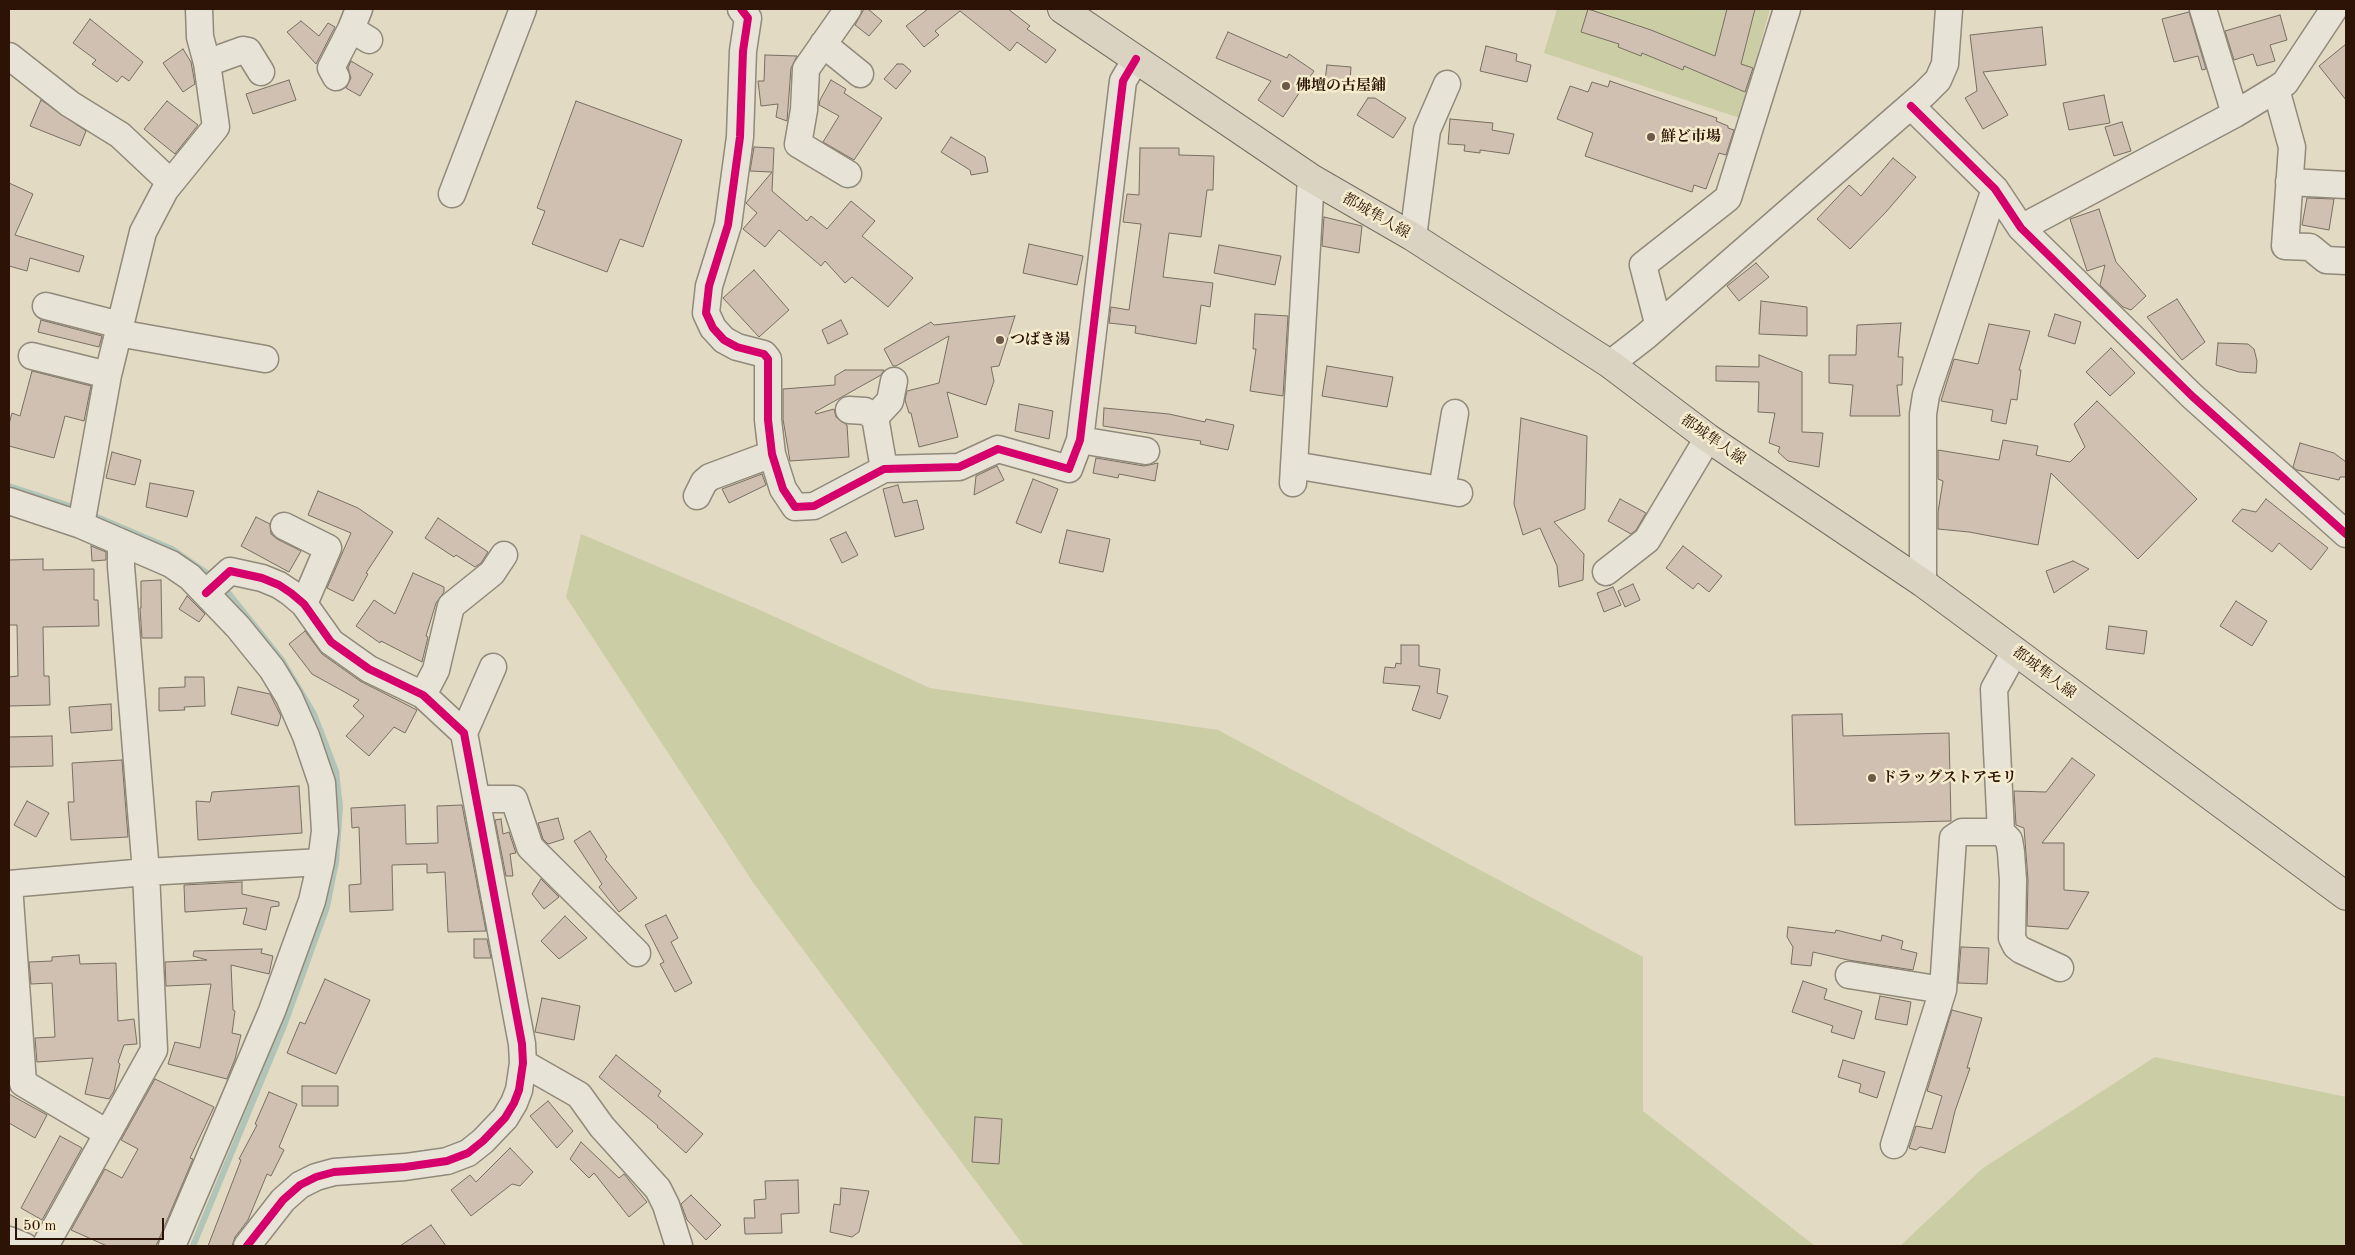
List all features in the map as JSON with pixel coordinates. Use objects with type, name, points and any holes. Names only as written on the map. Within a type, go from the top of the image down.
[{"type":"main road","name":"都城隼人線","points":[[1062,9],[1310,178],[1413,237],[1610,364],[1708,438],[1923,583],[2346,896]]},
{"type":"street","points":[[83,516],[108,375],[143,232],[170,182],[216,127],[208,63],[200,37],[199,9]]},
{"type":"street","points":[[452,194],[523,9]]},
{"type":"street","points":[[741,9],[748,18],[743,51],[740,137],[728,225],[709,286],[706,313],[713,328],[724,340],[737,347],[764,354],[768,359],[768,420],[772,454],[784,489],[795,508],[814,506],[884,469],[959,467],[998,449],[1069,469],[1080,440],[1123,81],[1136,59]]},
{"type":"street","points":[[848,9],[806,69],[804,110],[798,144],[848,174]]},
{"type":"street","points":[[1658,323],[1643,265],[1728,198],[1787,9]]},
{"type":"street","points":[[1610,364],[1646,336],[1658,323],[1911,106],[1938,80],[1947,52],[1949,9]]},
{"type":"street","points":[[2203,9],[2235,114]]},
{"type":"street","points":[[2021,228],[2235,114],[2285,83],[2334,9]]},
{"type":"street","points":[[336,76],[331,68],[360,26]]},
{"type":"street","points":[[823,44],[860,74]]},
{"type":"street","points":[[208,63],[243,50],[248,51],[262,72]]},
{"type":"street","points":[[9,56],[70,104],[120,135],[170,182]]},
{"type":"street","points":[[1413,237],[1427,130],[1447,84]]},
{"type":"street","points":[[2276,89],[2292,147],[2285,246],[2310,247],[2326,260],[2346,260]]},
{"type":"street","points":[[1911,106],[1995,189],[2021,228],[2192,396],[2346,534]]},
{"type":"street","points":[[1310,178],[1294,474],[1450,491],[1455,413]]},
{"type":"street","points":[[2289,182],[2346,185]]},
{"type":"street","points":[[1923,583],[1923,414],[1926,395],[1995,189]]},
{"type":"street","points":[[46,306],[119,329],[265,358]]},
{"type":"street","points":[[32,356],[108,375]]},
{"type":"street","points":[[875,417],[890,401],[894,381]]},
{"type":"street","points":[[849,410],[866,411],[875,417],[884,469]]},
{"type":"street","points":[[1606,572],[1647,540],[1708,438]]},
{"type":"street","points":[[1080,440],[1146,451]]},
{"type":"street","points":[[698,496],[704,482],[710,477],[772,454]]},
{"type":"street","points":[[9,501],[83,516],[121,543],[171,564],[190,577],[214,585],[289,697],[306,736],[322,784],[325,808],[321,862],[312,901],[272,1011],[172,1246]]},
{"type":"street","points":[[284,526],[328,548],[304,604]]},
{"type":"street","points":[[44,1246],[154,1050],[146,872],[121,566],[121,543]]},
{"type":"street","points":[[423,696],[436,670],[451,606],[492,573],[504,555]]},
{"type":"street","points":[[214,585],[230,571],[262,578],[291,592],[304,604],[331,642],[370,669],[423,696],[464,733]]},
{"type":"street","points":[[2015,651],[1994,689],[2001,832],[2009,840],[2012,852],[2014,880],[2012,938],[2016,946],[2021,950],[2060,968]]},
{"type":"street","points":[[247,1246],[283,1200],[300,1185],[316,1177],[334,1172],[404,1167],[447,1161],[468,1152],[483,1141],[510,1111],[519,1090],[523,1063],[520,1034],[464,733],[493,667]]},
{"type":"street","points":[[477,799],[514,799],[530,847],[637,953]]},
{"type":"street","points":[[1894,1145],[1943,990],[1953,838],[1962,832],[2001,832]]},
{"type":"street","points":[[107,1133],[23,1083],[9,884],[146,872],[321,862]]},
{"type":"street","points":[[1850,975],[1943,990]]},
{"type":"street","points":[[523,1063],[579,1095],[602,1127],[658,1189],[666,1206],[679,1246]]},
{"type":"street","points":[[9,1240],[24,1246]]},
{"type":"green space","points":[[1557,9],[1770,9],[1740,118],[1544,53]]},
{"type":"green space","points":[[581,534],[760,610],[930,688],[1218,730],[1643,957],[1643,1111],[1815,1246],[1024,1246],[754,884],[566,597]]},
{"type":"green space","points":[[2155,1057],[2346,1097],[2346,1246],[1900,1246],[1983,1168]]},
{"type":"building","points":[[864,9],[868,9],[882,21],[869,36],[855,25]]},
{"type":"building","points":[[928,9],[1008,9],[1030,26],[1027,29],[1056,50],[1046,63],[1017,42],[1010,51],[960,11],[935,31],[939,35],[924,47],[906,26]]},
{"type":"building","points":[[1588,9],[1651,30],[1715,56],[1727,9],[1755,9],[1741,64],[1753,68],[1745,92],[1684,66],[1683,70],[1642,53],[1641,56],[1618,47],[1619,44],[1581,32]]},
{"type":"building","points":[[2189,12],[2206,69],[2202,70],[2198,56],[2174,62],[2162,19]]},
{"type":"building","points":[[2280,15],[2287,40],[2270,45],[2275,61],[2257,66],[2253,54],[2234,60],[2225,31]]},
{"type":"building","points":[[90,19],[143,62],[129,81],[122,76],[117,82],[92,64],[96,60],[73,43]]},
{"type":"building","points":[[301,21],[319,36],[328,23],[335,27],[316,64],[287,32]]},
{"type":"building","points":[[2042,27],[2046,65],[1983,72],[2008,115],[1983,129],[1965,98],[1977,91],[1970,35]]},
{"type":"building","points":[[1228,32],[1287,58],[1289,54],[1314,71],[1283,117],[1258,100],[1271,81],[1216,58]]},
{"type":"building","points":[[2346,44],[2346,100],[2319,66]]},
{"type":"building","points":[[1486,46],[1517,54],[1516,61],[1531,65],[1527,82],[1480,71]]},
{"type":"building","points":[[183,49],[191,62],[195,84],[183,92],[163,63]]},
{"type":"building","points":[[765,55],[797,56],[791,68],[787,121],[776,117],[778,104],[761,106],[758,81],[764,81]]},
{"type":"building","points":[[351,61],[373,74],[360,96],[346,88],[351,78],[348,68]]},
{"type":"building","points":[[897,64],[903,64],[911,71],[896,89],[884,79]]},
{"type":"building","points":[[1327,65],[1351,67],[1350,82],[1325,80]]},
{"type":"building","points":[[289,80],[296,100],[253,114],[246,94]]},
{"type":"building","points":[[831,80],[846,89],[844,93],[882,118],[854,160],[823,142],[839,116],[819,105]]},
{"type":"building","name":"鮮ど市場","points":[[1610,81],[1717,118],[1716,121],[1734,130],[1726,155],[1719,153],[1706,189],[1694,185],[1692,192],[1585,156],[1593,133],[1557,119],[1570,86],[1588,92],[1592,82],[1608,87]]},
{"type":"building","points":[[2104,95],[2110,123],[2069,130],[2063,103]]},
{"type":"building","points":[[1368,98],[1375,98],[1406,118],[1393,138],[1357,115]]},
{"type":"building","points":[[41,100],[86,131],[80,146],[30,126]]},
{"type":"building","points":[[167,101],[198,125],[175,154],[144,129]]},
{"type":"building","points":[[576,101],[682,140],[643,247],[620,239],[607,272],[532,244],[545,211],[537,208]]},
{"type":"building","points":[[1450,119],[1493,123],[1492,130],[1514,134],[1509,154],[1480,150],[1480,153],[1464,151],[1465,145],[1448,144]]},
{"type":"building","points":[[2122,122],[2131,151],[2114,156],[2105,127]]},
{"type":"building","points":[[951,137],[985,157],[988,172],[971,175],[970,170],[941,152]]},
{"type":"building","points":[[754,147],[774,148],[772,191],[807,221],[811,216],[827,229],[851,201],[875,221],[862,236],[913,278],[888,307],[852,277],[845,283],[825,261],[821,266],[779,230],[765,247],[743,229],[757,213],[746,203],[772,172],[750,171]]},
{"type":"building","points":[[1140,148],[1179,148],[1179,155],[1214,156],[1213,190],[1207,190],[1201,237],[1169,233],[1163,277],[1213,283],[1210,307],[1201,305],[1196,344],[1135,333],[1136,326],[1109,323],[1111,307],[1129,310],[1141,224],[1123,222],[1127,194],[1139,195]]},
{"type":"building","points":[[1893,158],[1916,177],[1886,212],[1850,249],[1817,219],[1849,185],[1861,196]]},
{"type":"building","points":[[9,183],[33,194],[15,235],[84,256],[79,272],[30,258],[27,271],[9,266]]},
{"type":"building","points":[[2307,198],[2334,199],[2329,230],[2302,225]]},
{"type":"building","points":[[2099,209],[2116,262],[2146,296],[2131,310],[2123,307],[2100,285],[2105,265],[2087,271],[2070,219]]},
{"type":"building","points":[[1324,217],[1362,226],[1359,253],[1322,246]]},
{"type":"building","points":[[1029,244],[1083,256],[1077,285],[1023,273]]},
{"type":"building","points":[[1219,245],[1281,256],[1275,285],[1214,273]]},
{"type":"building","points":[[1756,263],[1769,277],[1739,301],[1727,286]]},
{"type":"building","points":[[754,270],[789,310],[759,337],[723,298]]},
{"type":"building","points":[[2177,299],[2205,342],[2182,360],[2147,317]]},
{"type":"building","points":[[1761,301],[1807,307],[1807,336],[1759,334]]},
{"type":"building","points":[[1255,314],[1288,316],[1283,396],[1250,391],[1256,349],[1253,349]]},
{"type":"building","points":[[2055,314],[2081,322],[2075,344],[2048,336]]},
{"type":"building","points":[[1015,316],[999,366],[991,367],[994,381],[986,405],[947,392],[958,437],[919,447],[911,413],[909,413],[905,400],[907,391],[939,383],[949,336],[896,366],[893,366],[884,349],[931,322],[934,325]]},
{"type":"building","points":[[41,320],[102,336],[99,347],[38,332]]},
{"type":"building","points":[[841,320],[848,334],[828,344],[822,330]]},
{"type":"building","points":[[1901,323],[1898,357],[1903,357],[1902,385],[1897,385],[1900,416],[1850,416],[1853,385],[1829,383],[1829,355],[1856,355],[1857,325]]},
{"type":"building","points":[[1989,324],[2030,331],[2019,370],[2021,370],[2017,400],[2011,399],[2006,424],[1991,421],[1993,410],[1941,401],[1954,359],[1978,364]]},
{"type":"building","points":[[2218,343],[2248,344],[2254,349],[2257,361],[2256,373],[2239,372],[2216,365]]},
{"type":"building","points":[[2111,348],[2135,373],[2110,396],[2086,372]]},
{"type":"building","points":[[1759,355],[1802,372],[1802,432],[1823,433],[1819,467],[1788,461],[1778,452],[1780,447],[1769,443],[1775,413],[1758,412],[1759,382],[1716,381],[1716,366],[1759,367]]},
{"type":"building","points":[[1327,366],[1393,377],[1387,407],[1322,396]]},
{"type":"building","points":[[845,370],[884,370],[881,375],[815,412],[816,414],[834,409],[836,417],[847,425],[849,457],[790,461],[783,419],[783,389],[835,385],[835,376]]},
{"type":"building","points":[[32,371],[91,386],[84,421],[65,416],[54,458],[9,446],[9,424],[12,413],[20,416]]},
{"type":"building","points":[[2097,401],[2197,499],[2138,559],[2051,473],[2038,545],[1969,532],[1938,529],[1938,512],[1943,481],[1938,479],[1938,450],[1999,460],[2003,440],[2038,446],[2036,455],[2070,462],[2085,447],[2074,424]]},
{"type":"building","points":[[1019,404],[1053,411],[1049,439],[1015,431]]},
{"type":"building","points":[[1104,408],[1169,414],[1205,422],[1206,419],[1234,425],[1228,450],[1200,444],[1201,441],[1103,426]]},
{"type":"building","points":[[1521,418],[1587,436],[1585,509],[1554,522],[1584,554],[1583,580],[1559,587],[1557,566],[1540,528],[1523,535],[1514,504]]},
{"type":"building","points":[[2300,443],[2334,453],[2346,462],[2346,477],[2340,477],[2339,480],[2297,470],[2293,467]]},
{"type":"building","points":[[112,452],[141,460],[135,485],[106,478]]},
{"type":"building","points":[[1096,458],[1144,466],[1158,463],[1155,481],[1119,474],[1118,478],[1093,473]]},
{"type":"building","points":[[997,466],[1004,480],[974,495],[976,476]]},
{"type":"building","points":[[762,474],[766,485],[729,503],[722,489]]},
{"type":"building","points":[[1033,479],[1058,489],[1041,533],[1016,523]]},
{"type":"building","points":[[150,483],[194,491],[187,517],[146,507]]},
{"type":"building","points":[[898,485],[903,503],[917,500],[924,529],[895,537],[883,489]]},
{"type":"building","points":[[318,491],[358,508],[393,532],[366,573],[368,574],[353,601],[327,588],[351,533],[308,515]]},
{"type":"building","points":[[1620,499],[1646,513],[1636,530],[1631,534],[1608,521]]},
{"type":"building","points":[[2266,499],[2328,548],[2311,570],[2279,543],[2272,552],[2232,521],[2242,509],[2256,512]]},
{"type":"building","points":[[256,517],[270,524],[271,534],[277,539],[301,551],[289,572],[241,546]]},
{"type":"building","points":[[438,518],[488,552],[481,563],[475,567],[456,555],[454,557],[425,538]]},
{"type":"building","points":[[1067,530],[1110,539],[1103,572],[1059,563]]},
{"type":"building","points":[[846,532],[858,555],[842,563],[830,539]]},
{"type":"building","points":[[91,546],[106,552],[106,560],[92,561]]},
{"type":"building","points":[[1683,546],[1722,576],[1709,592],[1698,583],[1693,589],[1666,568]]},
{"type":"building","points":[[43,559],[43,570],[94,569],[94,600],[98,600],[99,626],[43,627],[44,676],[49,676],[50,705],[9,706],[9,677],[18,676],[17,625],[9,625],[9,560]]},
{"type":"building","points":[[2073,561],[2089,569],[2054,593],[2046,571]]},
{"type":"building","points":[[413,573],[444,587],[444,592],[436,603],[426,636],[428,637],[422,662],[381,641],[380,643],[356,626],[374,600],[395,614]]},
{"type":"building","points":[[161,580],[162,638],[142,638],[141,581]]},
{"type":"building","points":[[1633,584],[1640,600],[1625,607],[1618,591]]},
{"type":"building","points":[[1613,587],[1621,605],[1604,612],[1597,593]]},
{"type":"building","points":[[187,596],[205,614],[199,622],[179,609]]},
{"type":"building","points":[[2236,601],[2267,621],[2252,646],[2220,626]]},
{"type":"building","points":[[2109,626],[2147,631],[2144,654],[2106,649]]},
{"type":"building","points":[[305,631],[322,654],[360,681],[417,710],[405,733],[394,727],[369,756],[346,736],[364,716],[353,706],[359,700],[312,674],[289,644]]},
{"type":"building","points":[[1401,645],[1419,645],[1419,666],[1440,669],[1437,693],[1448,696],[1440,719],[1412,710],[1420,686],[1383,683],[1385,667],[1395,668],[1396,663],[1401,664]]},
{"type":"building","points":[[185,677],[204,677],[205,706],[184,707],[185,710],[159,711],[159,688],[185,687]]},
{"type":"building","points":[[238,687],[270,694],[281,716],[278,726],[231,714]]},
{"type":"building","points":[[111,704],[112,730],[71,733],[69,707]]},
{"type":"building","name":"ドラッグストアモリ","points":[[1842,714],[1843,736],[1949,733],[1951,821],[1795,825],[1792,715]]},
{"type":"building","points":[[52,736],[53,766],[9,767],[9,737]]},
{"type":"building","points":[[2072,758],[2095,775],[2042,843],[2064,843],[2064,890],[2089,892],[2068,929],[2027,926],[2028,880],[2024,828],[2016,825],[2014,791],[2046,792]]},
{"type":"building","points":[[122,760],[128,837],[71,840],[68,802],[74,802],[72,763]]},
{"type":"building","points":[[299,786],[302,833],[198,840],[196,801],[210,802],[212,792]]},
{"type":"building","points":[[27,801],[49,813],[36,837],[14,825]]},
{"type":"building","points":[[405,805],[406,844],[438,843],[437,806],[462,805],[486,931],[448,932],[445,872],[427,873],[427,864],[392,865],[393,910],[350,912],[349,885],[361,884],[359,827],[352,828],[351,808]]},
{"type":"building","points":[[558,818],[564,839],[548,844],[543,839],[538,823]]},
{"type":"building","points":[[501,819],[503,834],[509,832],[516,853],[510,854],[513,876],[506,876],[495,820]]},
{"type":"building","points":[[590,831],[607,857],[605,859],[637,898],[619,912],[599,887],[602,884],[574,841]]},
{"type":"building","points":[[541,879],[559,897],[544,909],[532,894]]},
{"type":"building","points":[[242,882],[242,894],[279,902],[279,906],[271,907],[266,930],[243,924],[247,908],[185,912],[184,885]]},
{"type":"building","points":[[666,915],[678,938],[671,942],[692,983],[675,992],[660,964],[664,962],[645,925]]},
{"type":"building","points":[[565,916],[587,938],[559,959],[541,941]]},
{"type":"building","points":[[1788,927],[1835,933],[1836,930],[1881,941],[1882,935],[1903,941],[1901,949],[1917,953],[1913,970],[1848,960],[1813,952],[1811,966],[1791,964],[1793,947],[1787,937]]},
{"type":"building","points":[[474,939],[487,939],[491,958],[474,958]]},
{"type":"building","points":[[1961,947],[1989,948],[1987,984],[1958,983]]},
{"type":"building","points":[[262,949],[261,953],[273,956],[269,974],[231,965],[233,1010],[235,1011],[232,1033],[241,1035],[235,1059],[227,1079],[168,1064],[175,1042],[200,1048],[211,984],[166,986],[165,962],[207,960],[193,956],[194,951]]},
{"type":"building","points":[[79,955],[80,964],[116,963],[118,1021],[134,1019],[137,1044],[124,1045],[118,1062],[120,1064],[114,1091],[109,1099],[85,1094],[93,1058],[37,1062],[35,1038],[55,1037],[52,983],[31,984],[29,962],[52,961],[52,957]]},
{"type":"building","points":[[325,979],[370,1000],[336,1074],[287,1053],[300,1022],[305,1024]]},
{"type":"building","points":[[1803,981],[1827,989],[1824,999],[1862,1011],[1854,1039],[1831,1032],[1833,1026],[1792,1012]]},
{"type":"building","points":[[1880,996],[1911,1002],[1907,1025],[1875,1019]]},
{"type":"building","points":[[542,998],[580,1006],[574,1040],[535,1032]]},
{"type":"building","points":[[1952,1010],[1982,1018],[1967,1068],[1970,1068],[1955,1111],[1945,1153],[1920,1147],[1916,1150],[1909,1148],[1916,1126],[1932,1129],[1942,1096],[1927,1091]]},
{"type":"building","points":[[616,1055],[661,1091],[658,1096],[703,1134],[686,1153],[658,1126],[599,1077]]},
{"type":"building","points":[[1843,1060],[1885,1072],[1877,1098],[1859,1092],[1861,1084],[1838,1077]]},
{"type":"building","points":[[155,1079],[214,1107],[190,1158],[193,1159],[156,1246],[107,1246],[71,1230],[105,1169],[122,1178],[138,1149],[121,1140]]},
{"type":"building","points":[[302,1086],[338,1086],[338,1106],[302,1106]]},
{"type":"building","points":[[269,1092],[297,1104],[279,1147],[284,1150],[271,1176],[267,1174],[248,1220],[235,1237],[232,1246],[208,1246],[241,1160],[239,1159],[257,1125],[255,1124]]},
{"type":"building","points":[[9,1094],[47,1115],[35,1138],[9,1123]]},
{"type":"building","points":[[548,1101],[573,1131],[557,1148],[530,1116]]},
{"type":"building","points":[[975,1117],[1002,1119],[999,1164],[972,1162]]},
{"type":"building","points":[[60,1136],[82,1148],[42,1220],[21,1208]]},
{"type":"building","points":[[581,1142],[619,1178],[624,1174],[647,1202],[629,1217],[594,1173],[589,1178],[570,1159]]},
{"type":"building","points":[[510,1148],[533,1172],[520,1186],[512,1184],[471,1216],[451,1190],[470,1175],[476,1182]]},
{"type":"building","points":[[798,1180],[799,1213],[781,1214],[782,1233],[745,1234],[744,1218],[755,1218],[754,1200],[766,1199],[765,1181]]},
{"type":"building","points":[[841,1188],[869,1191],[859,1232],[852,1237],[830,1232],[834,1204],[840,1205]]},
{"type":"building","points":[[691,1195],[721,1225],[706,1240],[687,1220],[681,1204]]},
{"type":"building","points":[[431,1225],[446,1246],[400,1246]]},
{"type":"waterway","points":[[9,486],[79,509]]},
{"type":"waterway","points":[[90,514],[172,549],[214,578]]},
{"type":"waterway","points":[[193,1246],[284,1026],[327,907],[336,862],[340,807],[336,771],[314,714],[282,660],[223,586]]},
{"type":"cycle path","points":[[741,9],[748,18],[743,51],[740,137],[728,225],[709,286],[706,313],[713,328],[724,340],[737,347],[764,354],[768,359],[768,420],[772,454],[783,489],[795,507],[814,506],[884,469],[959,467],[998,449],[1069,469],[1080,440],[1123,81],[1136,59]]},
{"type":"cycle path","points":[[1911,106],[1995,189],[2021,228],[2192,396],[2346,534]]},
{"type":"cycle path","points":[[206,593],[230,571],[262,578],[279,585],[304,604],[331,642],[369,669],[423,695],[464,733],[522,1044],[523,1063],[519,1090],[514,1103],[505,1118],[483,1141],[468,1153],[447,1161],[405,1167],[334,1172],[316,1177],[300,1185],[283,1200],[247,1246]]},
{"type":"place","name":"佛壇の古屋鋪","points":[[1286,86]]},
{"type":"place","name":"鮮ど市場","points":[[1651,137]]},
{"type":"place","name":"つばき湯","points":[[1000,340]]},
{"type":"place","name":"ドラッグストアモリ","points":[[1872,778]]}]
